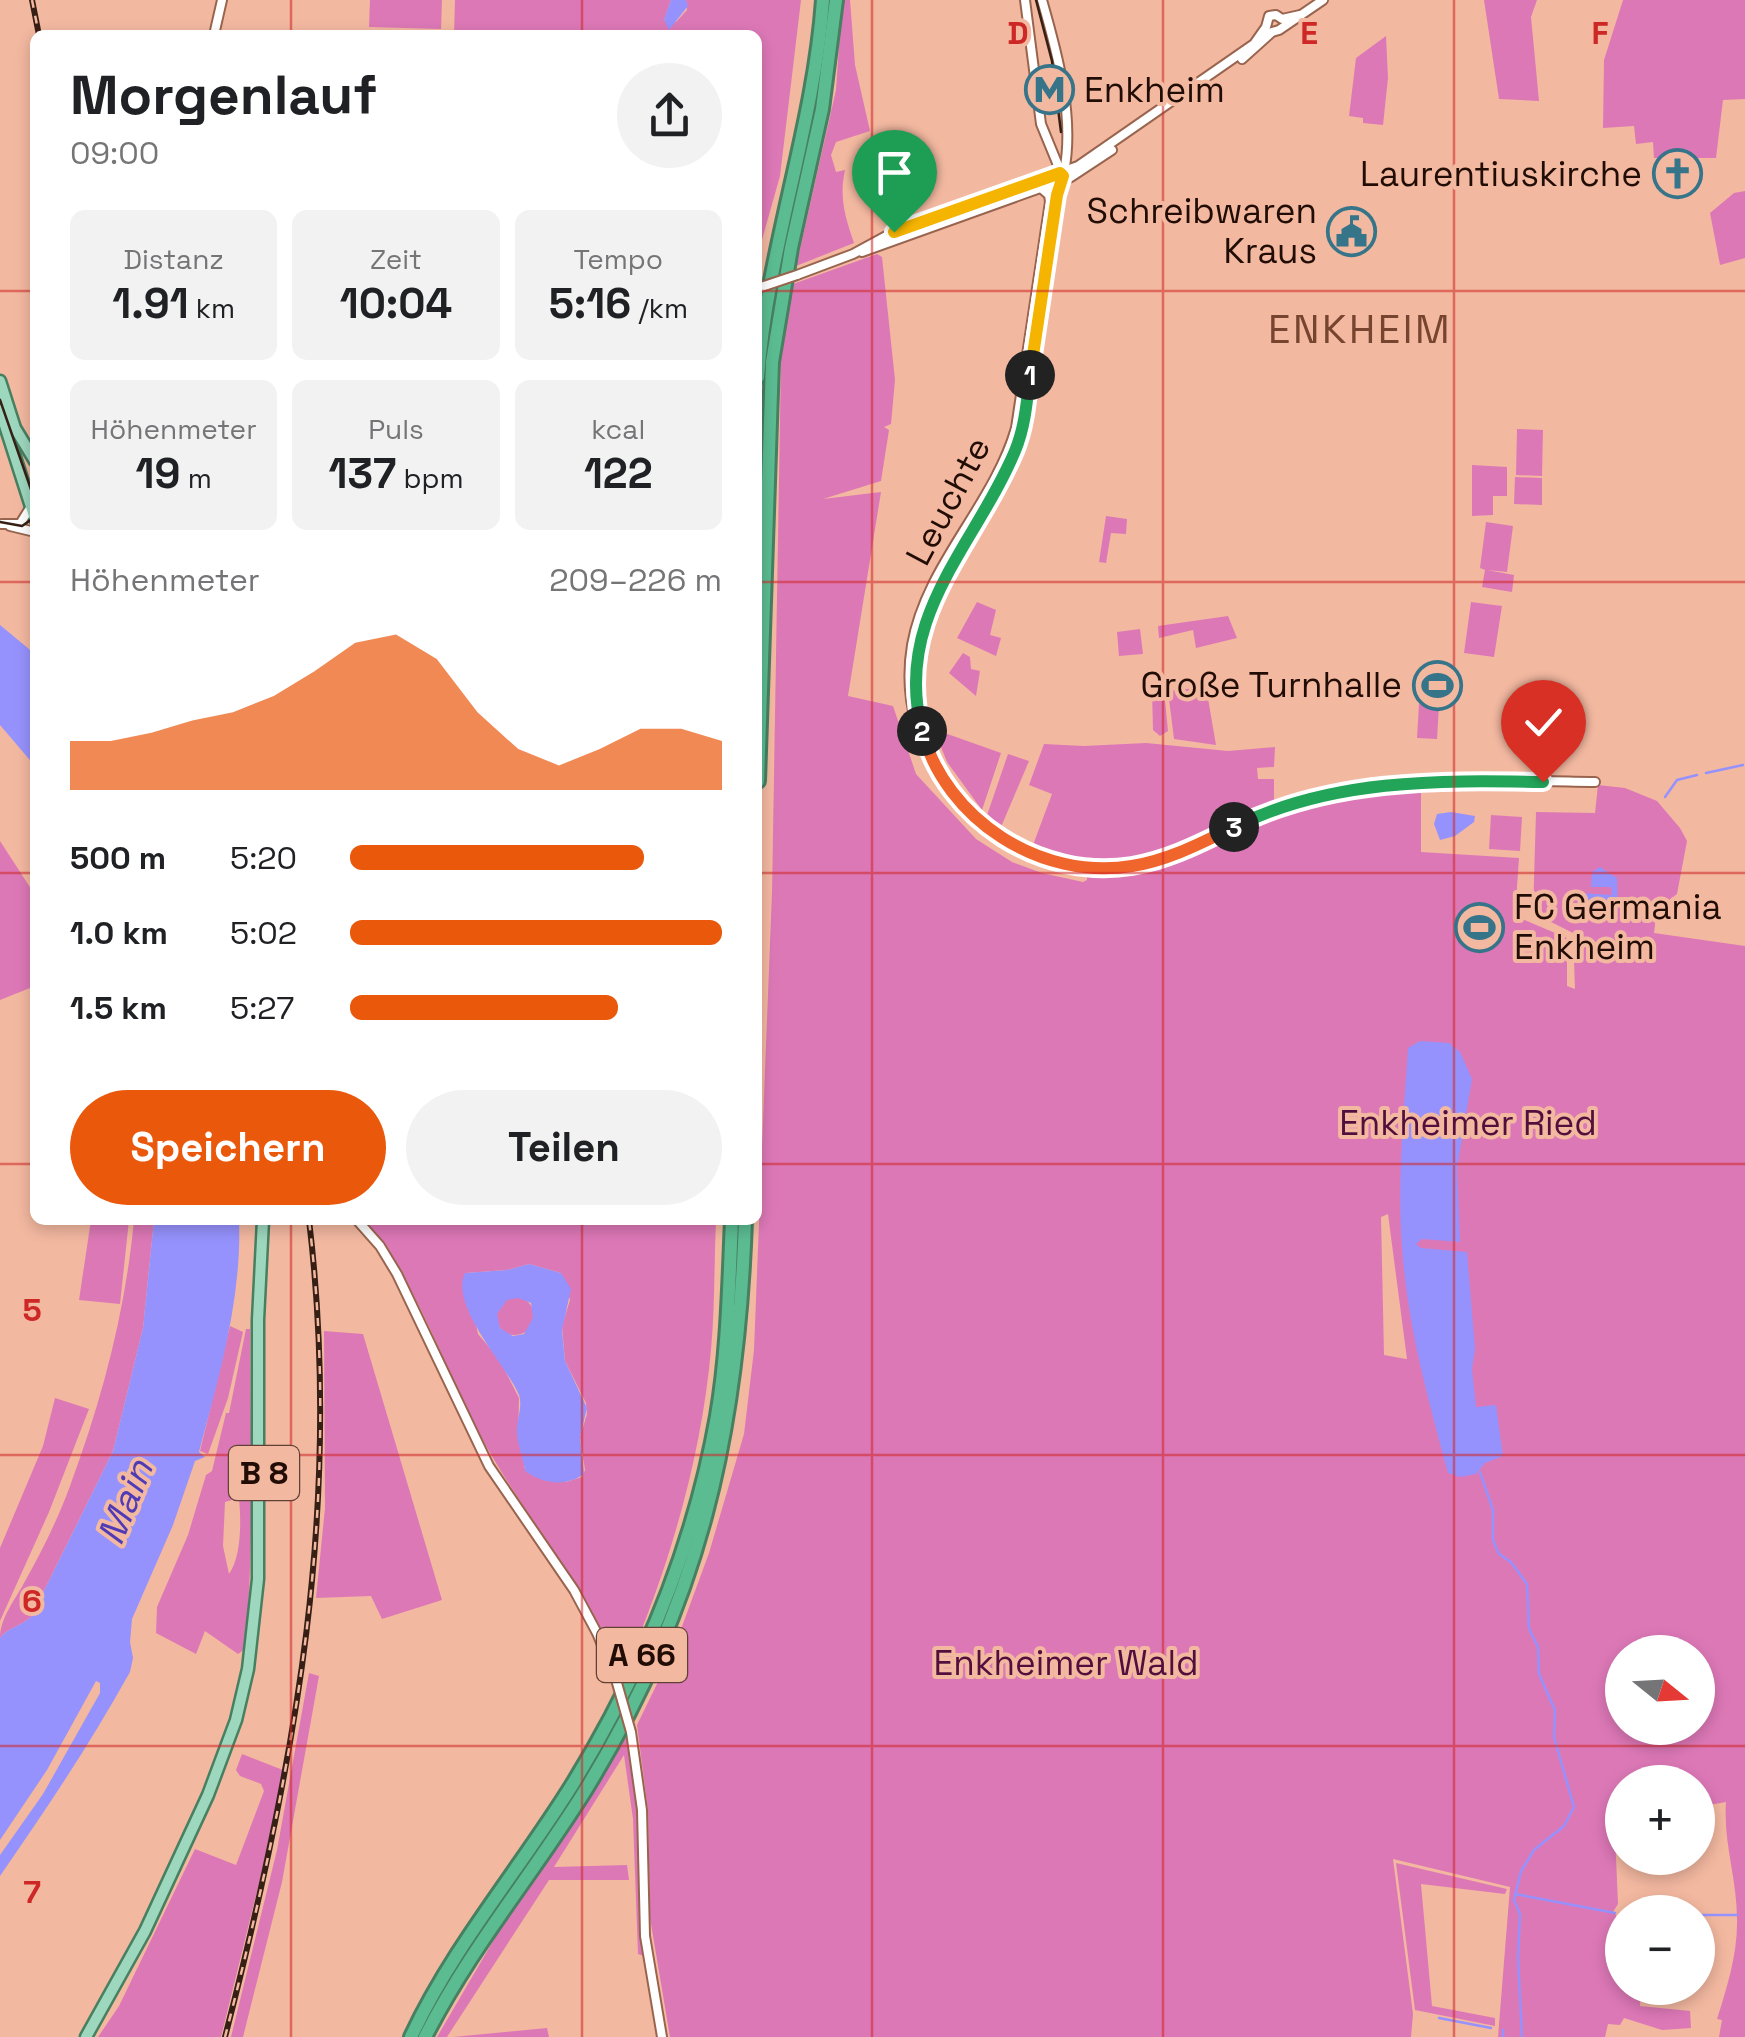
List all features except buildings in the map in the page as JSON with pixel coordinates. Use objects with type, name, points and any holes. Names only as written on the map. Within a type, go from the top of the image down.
[{"type":"highway","points":[[762,345],[768,296],[817,65],[823,0]]},
{"type":"highway","points":[[762,661],[772,362],[791,248],[822,109],[836,0]]},
{"type":"highway","name":"A 66","points":[[410,2037],[451,1963],[595,1746],[635,1672],[667,1597],[696,1508],[716,1418],[727,1332],[732,1225]]},
{"type":"highway","name":"A 66","points":[[425,2037],[464,1966],[593,1777],[635,1699],[678,1601],[708,1512],[728,1421],[739,1335],[745,1225]]},
{"type":"main road","points":[[0,381],[15,428],[30,454]]},
{"type":"main road","points":[[0,410],[30,507]]},
{"type":"main road","points":[[18,468],[16,463],[21,457],[30,460]]},
{"type":"main road","name":"B 8","points":[[89,2037],[161,1912],[214,1794],[257,1655],[264,1599],[267,1225]]},
{"type":"street","points":[[215,30],[222,0]]},
{"type":"street","points":[[1025,0],[1041,124],[1065,176]]},
{"type":"street","name":"Leuchte","points":[[1042,0],[1061,83],[1067,156],[1065,176],[1052,211],[1012,440],[926,600],[914,636],[916,700],[926,748],[948,788],[990,830],[1035,855],[1088,868],[1122,868],[1162,859],[1277,807],[1347,789],[1436,782],[1595,782]]},
{"type":"street","points":[[853,254],[894,232],[1065,176],[1237,57],[1269,29],[1322,0]]},
{"type":"street","points":[[762,287],[1065,176],[1248,55],[1269,29],[1269,16],[1276,14],[1282,23]]},
{"type":"street","points":[[1067,156],[1076,162],[1086,161]]},
{"type":"street","points":[[1040,188],[1050,198],[1052,211]]},
{"type":"street","points":[[1,523],[20,524],[30,515]]},
{"type":"street","points":[[1,523],[30,531]]},
{"type":"street","points":[[361,1225],[397,1274],[499,1482],[571,1585],[615,1676],[631,1732],[642,1810],[645,1936],[662,2037]]},
{"type":"green space","points":[[370,0],[442,0],[441,29],[369,27]]},
{"type":"green space","points":[[455,0],[671,0],[664,20],[676,22],[687,10],[686,0],[801,0],[780,176],[762,240],[762,30],[454,30]]},
{"type":"green space","points":[[842,0],[850,0],[855,65],[870,131],[836,142],[831,155],[836,172],[845,170],[844,207],[854,243],[796,266],[836,90]]},
{"type":"green space","points":[[1484,0],[1537,0],[1531,17],[1539,101],[1499,99]]},
{"type":"green space","points":[[1623,0],[1745,0],[1745,99],[1723,100],[1716,158],[1654,158],[1653,142],[1636,144],[1634,126],[1603,128],[1604,60]]},
{"type":"green space","points":[[1386,36],[1388,78],[1383,125],[1363,123],[1363,118],[1349,116],[1356,58]]},
{"type":"green space","points":[[1745,191],[1745,258],[1720,265],[1710,213],[1734,193]]},
{"type":"green space","name":"Enkheimer Wald","points":[[877,254],[882,257],[895,380],[891,424],[884,427],[889,430],[881,481],[823,499],[881,492],[848,696],[893,706],[916,774],[976,839],[1012,862],[1083,882],[1087,880],[1086,862],[1033,845],[1052,794],[1029,785],[1044,744],[1146,743],[1228,751],[1275,747],[1274,767],[1257,768],[1258,779],[1274,779],[1274,802],[1243,814],[1244,825],[1331,800],[1421,791],[1421,852],[1519,858],[1515,916],[1567,938],[1567,986],[1575,989],[1573,933],[1533,913],[1536,812],[1595,813],[1598,785],[1625,788],[1657,801],[1680,828],[1687,841],[1677,894],[1657,909],[1654,933],[1745,946],[1745,2037],[1719,2037],[1722,2020],[1717,2019],[1737,1931],[1726,1802],[1715,1804],[1715,1765],[1605,1765],[1605,1875],[1617,1875],[1618,1895],[1605,1895],[1605,2005],[1690,2011],[1691,2028],[1662,2030],[1624,2018],[1620,2025],[1608,2024],[1605,2037],[1498,2037],[1510,1887],[1393,1859],[1413,2014],[1411,2037],[670,2037],[650,1918],[648,1811],[637,1725],[673,1651],[709,1553],[744,1434],[754,1350],[759,1225],[762,1225],[781,361],[793,284]],"holes":[[[1388,1214],[1407,1359],[1384,1355],[1381,1217]]]},
{"type":"green space","points":[[1517,429],[1543,430],[1542,476],[1516,475]]},
{"type":"green space","points":[[1472,465],[1507,467],[1507,496],[1493,496],[1493,515],[1472,516]]},
{"type":"green space","points":[[1515,477],[1542,478],[1542,505],[1514,504]]},
{"type":"green space","points":[[1106,516],[1127,519],[1126,534],[1111,533],[1106,563],[1099,562]]},
{"type":"green space","points":[[1486,522],[1513,526],[1507,572],[1487,570],[1514,575],[1512,592],[1482,587],[1485,570],[1480,568]]},
{"type":"green space","points":[[977,602],[996,610],[990,635],[1001,638],[996,656],[957,638]]},
{"type":"green space","points":[[1471,602],[1502,606],[1494,657],[1464,653]]},
{"type":"green space","points":[[1228,616],[1237,638],[1196,648],[1193,630],[1159,638],[1158,626]]},
{"type":"green space","points":[[1140,629],[1143,654],[1119,656],[1117,632]]},
{"type":"green space","points":[[963,653],[970,657],[971,669],[980,671],[976,696],[949,673]]},
{"type":"green space","points":[[1206,687],[1216,745],[1174,739],[1168,691]]},
{"type":"green space","points":[[1152,690],[1164,690],[1168,731],[1160,736],[1153,730]]},
{"type":"green space","points":[[1419,704],[1439,705],[1437,739],[1417,738]]},
{"type":"green space","points":[[939,731],[1001,753],[982,810],[947,762],[937,737]]},
{"type":"green space","points":[[1008,754],[1029,761],[1001,827],[986,818]]},
{"type":"green space","points":[[1491,815],[1522,817],[1520,851],[1489,849]]},
{"type":"green space","points":[[0,841],[30,887],[30,988],[0,1000]]},
{"type":"green space","points":[[90,1225],[128,1225],[120,1304],[79,1300]]},
{"type":"green space","points":[[133,1225],[153,1225],[143,1328],[113,1451],[31,1617],[0,1638],[5,1616],[37,1560],[70,1486],[111,1356]]},
{"type":"green space","points":[[367,1225],[716,1225],[712,1334],[700,1432],[669,1552],[626,1668],[620,1668],[588,1606],[496,1463],[399,1269]],"holes":[[[529,1264],[561,1273],[570,1300],[562,1326],[565,1361],[586,1403],[587,1414],[580,1437],[585,1470],[582,1477],[566,1482],[524,1468],[518,1439],[519,1398],[499,1359],[478,1334],[465,1273]]]},
{"type":"green space","points":[[515,1297],[528,1303],[534,1316],[528,1329],[515,1335],[502,1329],[496,1316],[502,1303]]},
{"type":"green space","points":[[230,1326],[243,1332],[228,1398],[208,1454],[200,1451]]},
{"type":"green space","points":[[246,1329],[250,1329],[251,1529],[245,1649],[238,1654],[205,1631],[196,1654],[156,1633],[157,1607],[188,1535],[206,1475],[212,1471],[229,1413]],"holes":[[[239,1498],[238,1548],[229,1574],[223,1546],[225,1502]]]},
{"type":"green space","points":[[324,1331],[363,1334],[442,1600],[382,1619],[371,1596],[316,1598],[325,1508]]},
{"type":"green space","points":[[55,1398],[89,1409],[0,1621],[0,1548],[43,1446]]},
{"type":"green space","points":[[309,1673],[319,1676],[282,1882],[243,2037],[231,2037],[277,1850]]},
{"type":"green space","points":[[626,1737],[637,1799],[644,1956],[638,1954],[633,1819],[624,1755],[554,1867],[627,1865],[629,1880],[549,1880],[447,2037],[437,2037],[499,1931]]},
{"type":"green space","points":[[242,1754],[283,1770],[221,2037],[98,2037],[119,2006],[195,1849],[236,1865],[264,1791],[261,1784],[240,1776],[236,1770]]},
{"type":"green space","points":[[1396,1863],[1507,1889],[1505,1894],[1421,1884],[1432,2006],[1495,2018],[1495,2026],[1415,2010]]},
{"type":"green space","points":[[547,2028],[549,2037],[453,2037]]},
{"type":"water","points":[[671,0],[686,0],[688,6],[669,30],[664,19]]},
{"type":"water","points":[[0,625],[30,650],[30,760],[0,725]]},
{"type":"water","points":[[1437,814],[1475,816],[1474,822],[1455,836],[1440,840],[1434,824]]},
{"type":"water","points":[[1600,867],[1617,878],[1618,911],[1581,909],[1581,893],[1612,895],[1611,887],[1591,887],[1592,872]]},
{"type":"water","points":[[1420,1041],[1449,1043],[1460,1052],[1472,1079],[1457,1169],[1460,1242],[1422,1239],[1416,1244],[1421,1248],[1467,1252],[1476,1407],[1496,1405],[1503,1456],[1485,1463],[1476,1474],[1460,1477],[1448,1473],[1419,1361],[1402,1247],[1400,1197],[1408,1048]]},
{"type":"water","name":"Main","points":[[153,1225],[239,1225],[233,1308],[199,1452],[205,1457],[195,1461],[173,1525],[132,1619],[130,1672],[68,1776],[0,1876],[0,1855],[43,1794],[100,1693],[100,1683],[96,1681],[47,1770],[0,1840],[0,1638],[31,1617],[113,1451],[143,1328]]},
{"type":"water","points":[[529,1264],[561,1273],[571,1289],[562,1330],[565,1361],[587,1408],[580,1437],[584,1474],[570,1481],[547,1481],[525,1471],[517,1434],[519,1395],[481,1335],[465,1301],[465,1273]],"holes":[[[518,1298],[531,1303],[533,1318],[524,1334],[513,1336],[500,1328],[497,1314],[507,1300]]]},
{"type":"waterway","points":[[1706,773],[1743,765]]},
{"type":"waterway","points":[[1665,797],[1677,780],[1697,775]]},
{"type":"waterway","points":[[1480,1472],[1493,1510],[1493,1540],[1499,1554],[1511,1562],[1527,1584],[1529,1629],[1538,1647],[1539,1674],[1555,1710],[1554,1737],[1574,1807],[1564,1826],[1534,1850],[1521,1871],[1514,1900],[1520,1914],[1522,2037]]},
{"type":"waterway","points":[[1515,1894],[1605,1911]]},
{"type":"waterway","points":[[1715,1915],[1737,1915]]},
{"type":"waterway","points":[[1439,2018],[1491,2028]]},
{"type":"waterway","points":[[1503,2030],[1503,2037]]},
{"type":"tram line","points":[[1036,0],[1052,61],[1061,132]]},
{"type":"tram line","points":[[0,400],[30,487]]},
{"type":"tram line","points":[[0,522],[22,526],[30,520]]},
{"type":"railway","points":[[32,0],[38,30]]},
{"type":"railway","points":[[225,2037],[273,1834],[306,1632],[316,1531],[320,1429],[318,1325],[309,1225]]},
{"type":"place","name":"Enkheim","points":[[1049,90]]},
{"type":"place","name":"Laurentiuskirche","points":[[1677,174]]},
{"type":"place","name":"Schreibwaren Kraus","points":[[1352,231]]},
{"type":"place","name":"Große Turnhalle","points":[[1437,685]]},
{"type":"place","name":"FC Germania Enkheim","points":[[1479,927]]},
{"type":"district","name":"ENKHEIM","points":[[1360,329]]},
{"type":"route","points":[[894,232],[1060,173],[1063,176],[1020,435],[1008,465],[937,592],[924,622],[916,659],[916,700],[926,748],[948,788],[990,830],[1022,850],[1057,862],[1088,868],[1122,868],[1162,859],[1277,807],[1329,793],[1426,782],[1543,782]]},
{"type":"park label","name":"Enkheimer Ried","points":[[1468,1123]]}]
